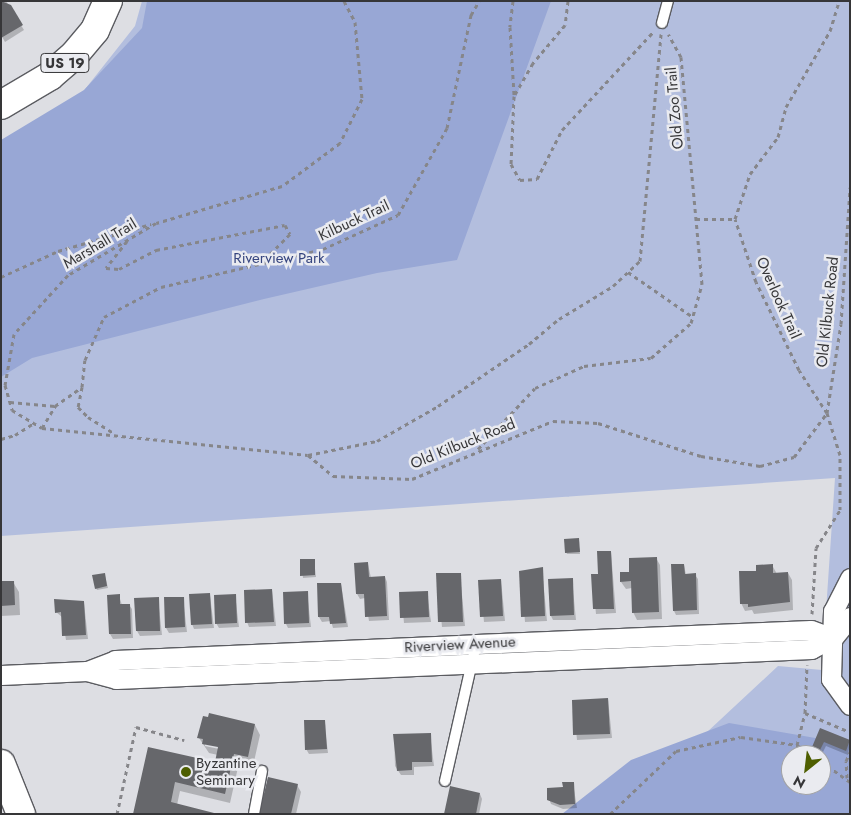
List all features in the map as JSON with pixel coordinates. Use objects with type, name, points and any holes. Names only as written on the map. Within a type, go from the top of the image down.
[{"type":"main road","name":"US 19","points":[[1,105],[50,76],[69,60],[95,30],[108,1]]},
{"type":"main road","points":[[1,764],[22,814]]},
{"type":"street","points":[[850,578],[833,610],[831,679],[850,705]]},
{"type":"street","name":"Riverview Avenue","points":[[1,675],[87,671],[116,679],[811,649],[833,638],[850,617]]},
{"type":"street","name":"Riverview Avenue","points":[[87,671],[115,660],[476,644],[812,630],[833,638]]},
{"type":"lane","points":[[662,23],[668,1]]},
{"type":"lane","points":[[445,781],[476,644]]},
{"type":"lane","points":[[254,814],[262,771]]},
{"type":"path","name":"Marshall Trail","points":[[10,402],[5,385],[14,334],[68,275],[156,223],[282,186],[340,143],[362,99],[355,22],[344,1]]},
{"type":"path","name":"Kilbuck Trail","points":[[117,435],[88,417],[78,407],[84,360],[104,317],[162,287],[323,249],[398,215],[447,128],[472,15],[479,1]]},
{"type":"path","points":[[513,1],[510,28],[514,96],[511,164],[520,180],[537,180],[562,130],[662,23]]},
{"type":"path","points":[[514,96],[533,62],[565,25],[568,1]]},
{"type":"path","points":[[696,219],[735,219],[750,174],[778,137],[786,107],[830,31],[839,1]]},
{"type":"path","points":[[55,406],[10,402],[12,410],[42,428],[308,454],[377,441],[438,406],[529,344],[559,320],[613,286],[640,261],[662,23]]},
{"type":"path","name":"Old Zoo Trail","points":[[478,449],[535,388],[584,366],[651,358],[691,323],[702,284],[681,57],[662,23]]},
{"type":"path","name":"Old Kilbuck Road","points":[[308,454],[333,476],[412,479],[478,449],[553,421],[598,423],[701,456],[760,466],[794,457],[827,412],[841,324],[850,187]]},
{"type":"path","name":"Overlook Trail","points":[[735,219],[756,282],[799,370],[827,412],[840,456],[840,510],[816,548],[812,611]]},
{"type":"path","points":[[1,277],[58,251],[156,223]]},
{"type":"path","points":[[130,238],[106,268],[119,269],[156,250],[285,225],[290,234],[261,264]]},
{"type":"path","points":[[628,272],[693,317]]},
{"type":"path","points":[[42,428],[55,406],[82,387]]},
{"type":"path","points":[[1,439],[15,435],[34,423]]},
{"type":"path","points":[[610,814],[676,751],[741,736],[797,745],[805,713],[805,673],[811,649]]},
{"type":"path","points":[[805,713],[850,732]]},
{"type":"path","points":[[117,814],[136,727],[184,740]]},
{"type":"path","points":[[849,780],[846,761],[850,752]]},
{"type":"path","points":[[831,768],[849,780]]},
{"type":"green space","name":"Riverview Park","points":[[142,1],[850,1],[850,814],[619,814],[778,666],[822,670],[835,478],[1,536],[1,149],[67,112],[135,26]]},
{"type":"green space","points":[[147,1],[551,1],[457,260],[377,273],[264,299],[32,358],[1,377],[1,140],[84,90],[142,28]]},
{"type":"green space","points":[[729,723],[850,744],[850,814],[562,814],[631,760]]},
{"type":"building","points":[[1,1],[11,5],[23,25],[1,38]]},
{"type":"building","points":[[579,538],[580,552],[565,553],[564,539]]},
{"type":"building","points":[[597,551],[611,551],[614,609],[593,609],[591,574],[598,574]]},
{"type":"building","points":[[657,557],[659,612],[632,613],[631,581],[620,582],[620,572],[629,572],[629,558]]},
{"type":"building","points":[[300,559],[315,559],[315,575],[300,576]]},
{"type":"building","points":[[368,562],[369,577],[385,576],[387,616],[365,617],[364,594],[356,594],[354,563]]},
{"type":"building","points":[[671,564],[684,564],[685,574],[696,573],[697,610],[673,611]]},
{"type":"building","points":[[773,564],[773,573],[788,572],[790,602],[748,607],[748,604],[740,604],[739,571],[756,571],[756,565]]},
{"type":"building","points":[[543,567],[545,616],[521,617],[519,571]]},
{"type":"building","points":[[105,573],[107,586],[95,589],[92,575]]},
{"type":"building","points":[[436,573],[461,573],[463,622],[438,622]]},
{"type":"building","points":[[573,578],[574,615],[550,616],[548,579]]},
{"type":"building","points":[[501,579],[503,616],[480,617],[478,580]]},
{"type":"building","points":[[1,581],[14,581],[15,605],[1,606]]},
{"type":"building","points":[[317,583],[341,583],[346,623],[330,624],[329,617],[318,617]]},
{"type":"building","points":[[272,589],[274,622],[245,623],[244,590]]},
{"type":"building","points":[[308,591],[309,623],[284,624],[283,592]]},
{"type":"building","points":[[428,591],[429,617],[400,618],[399,592]]},
{"type":"building","points":[[210,593],[212,624],[191,625],[189,594]]},
{"type":"building","points":[[120,594],[120,604],[130,604],[131,634],[109,634],[107,595]]},
{"type":"building","points":[[236,594],[237,623],[215,624],[214,595]]},
{"type":"building","points":[[159,597],[160,631],[136,631],[134,598]]},
{"type":"building","points":[[164,597],[184,597],[185,627],[165,628]]},
{"type":"building","points":[[54,599],[84,601],[86,635],[62,636],[61,612],[55,613]]},
{"type":"building","points":[[608,698],[610,734],[573,735],[572,700]]},
{"type":"building","name":"Byzantine Seminary","points":[[209,713],[255,724],[248,757],[234,754],[225,794],[175,782],[171,802],[218,814],[133,814],[148,747],[215,762],[218,747],[202,744],[203,739],[197,738],[203,716],[208,717]]},
{"type":"building","points":[[304,720],[325,720],[327,749],[305,750]]},
{"type":"building","points":[[820,728],[850,740],[846,751],[824,742],[822,745],[813,745]]},
{"type":"building","points":[[431,733],[432,762],[412,762],[412,770],[397,771],[393,734]]},
{"type":"building","points":[[268,777],[298,784],[291,814],[259,814]]},
{"type":"building","points":[[562,782],[574,782],[575,804],[560,805],[547,800],[547,788],[563,787]]},
{"type":"building","points":[[450,786],[480,793],[476,814],[444,814]]},
{"type":"place","name":"Byzantine Seminary","points":[[186,772]]}]
